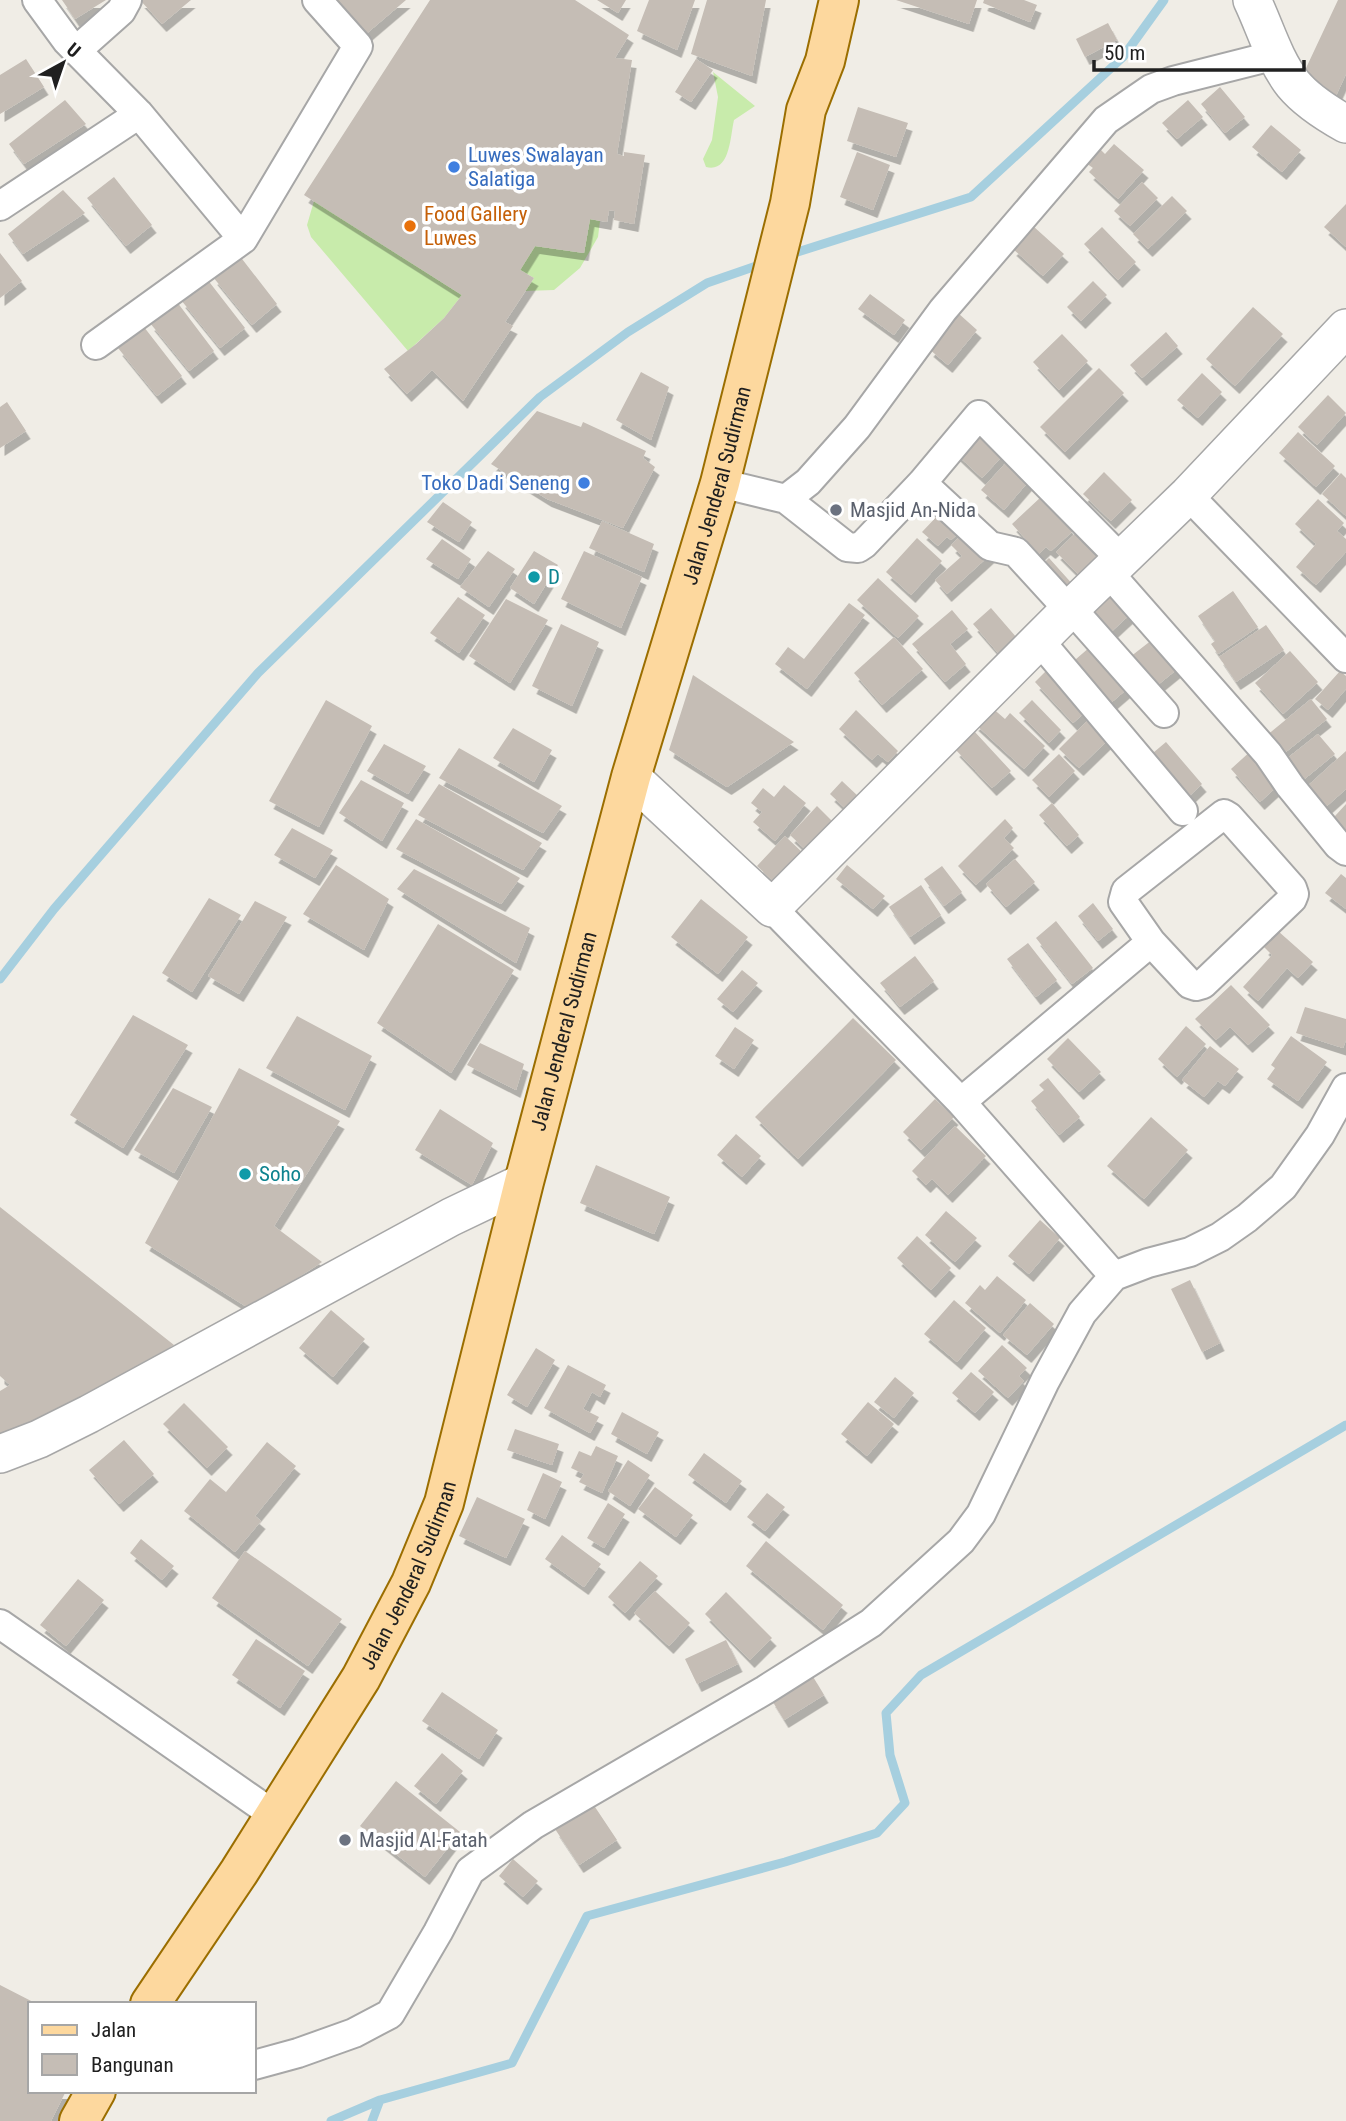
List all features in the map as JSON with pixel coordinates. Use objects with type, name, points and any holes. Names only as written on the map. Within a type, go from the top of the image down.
[{"type":"main road","points":[[816,0],[825,61]]},
{"type":"main road","name":"Jalan Jenderal Sudirman","points":[[151,2002],[239,1872],[361,1678],[411,1583],[444,1503],[524,1182],[631,777],[720,483],[779,250],[806,110],[825,61],[839,0]]},
{"type":"main road","points":[[79,2121],[95,2093]]},
{"type":"street","points":[[37,0],[76,51],[139,114],[243,239]]},
{"type":"street","points":[[76,51],[121,11],[127,0]]},
{"type":"street","points":[[96,345],[243,239],[358,46],[317,0]]},
{"type":"street","points":[[1252,0],[1276,55],[1294,85],[1322,109],[1346,124]]},
{"type":"street","points":[[786,499],[808,482],[857,428],[943,310],[1106,120],[1151,89],[1172,81],[1276,55]]},
{"type":"street","points":[[0,206],[139,114]]},
{"type":"street","points":[[772,908],[1038,640],[1188,495],[1346,328]]},
{"type":"street","points":[[720,483],[786,499],[847,547],[859,548],[922,482],[979,415],[1115,565],[1268,754],[1290,786],[1338,845],[1346,851]]},
{"type":"street","points":[[922,482],[990,546],[1016,552],[1164,713]]},
{"type":"street","points":[[1188,495],[1346,659]]},
{"type":"street","points":[[1038,640],[1183,811]]},
{"type":"street","points":[[631,777],[772,908],[961,1102],[1114,1276]]},
{"type":"street","points":[[1224,814],[1230,817],[1294,891],[1292,899],[1203,984],[1190,984],[1151,942],[1123,902],[1123,895],[1224,814]]},
{"type":"street","points":[[961,1102],[1151,942]]},
{"type":"street","points":[[256,2064],[354,2033],[390,2014],[470,1871],[533,1825],[806,1666],[871,1623],[933,1568],[961,1541],[981,1514],[1045,1381],[1082,1313],[1114,1276],[1148,1263],[1190,1252],[1220,1237],[1247,1218],[1283,1186],[1320,1135],[1346,1088]]},
{"type":"street","points":[[0,1454],[39,1439],[89,1414],[451,1217],[524,1182]]},
{"type":"street","points":[[1,1628],[274,1815]]},
{"type":"green space","points":[[713,72],[755,106],[734,120],[728,153],[720,165],[706,167],[703,159],[712,140],[718,97]]},
{"type":"green space","points":[[314,201],[462,295],[444,318],[408,351],[311,237],[307,225]]},
{"type":"green space","points":[[590,219],[600,221],[598,237],[580,268],[554,290],[525,291],[534,278],[520,270],[535,246],[584,253]]},
{"type":"building","points":[[62,0],[106,0],[75,19]]},
{"type":"building","points":[[140,0],[191,0],[162,24]]},
{"type":"building","points":[[325,0],[406,0],[359,40]]},
{"type":"building","name":"Luwes Swalayan Salatiga","points":[[430,0],[575,0],[629,35],[615,58],[632,60],[617,154],[624,156],[624,152],[645,155],[634,224],[614,220],[615,211],[609,210],[607,222],[590,219],[584,253],[535,246],[520,270],[534,278],[505,322],[513,326],[463,401],[432,370],[407,394],[384,369],[444,318],[462,295],[304,195]]},
{"type":"building","points":[[597,0],[626,0],[618,13]]},
{"type":"building","points":[[649,0],[695,0],[677,50],[637,31]]},
{"type":"building","points":[[707,0],[766,0],[752,76],[691,54]]},
{"type":"building","points":[[896,0],[977,0],[969,24]]},
{"type":"building","points":[[984,0],[1024,0],[1037,5],[1030,22],[983,3]]},
{"type":"building","points":[[1338,0],[1346,0],[1346,74],[1334,100],[1299,83]]},
{"type":"building","points":[[1108,23],[1117,40],[1085,57],[1076,39]]},
{"type":"building","points":[[26,59],[44,87],[0,114],[0,75]]},
{"type":"building","points":[[696,59],[713,70],[691,102],[675,92]]},
{"type":"building","points":[[1220,87],[1245,117],[1225,133],[1201,104]]},
{"type":"building","points":[[65,100],[86,124],[24,164],[9,144]]},
{"type":"building","points":[[1188,100],[1203,117],[1177,139],[1162,123]]},
{"type":"building","points":[[858,107],[908,123],[896,157],[847,141]]},
{"type":"building","points":[[1271,125],[1301,150],[1282,172],[1252,147]]},
{"type":"building","points":[[1114,144],[1144,170],[1118,199],[1089,172],[1093,168],[1086,163],[1099,148],[1105,154]]},
{"type":"building","points":[[857,152],[890,165],[873,210],[840,197]]},
{"type":"building","points":[[114,177],[152,225],[126,246],[87,198]]},
{"type":"building","points":[[1142,182],[1158,198],[1130,226],[1114,211]]},
{"type":"building","points":[[63,190],[85,213],[23,254],[8,234]]},
{"type":"building","points":[[1172,196],[1187,211],[1148,249],[1133,234]]},
{"type":"building","points":[[1346,204],[1346,247],[1324,227]]},
{"type":"building","points":[[1033,226],[1064,254],[1043,276],[1012,248]]},
{"type":"building","points":[[1102,227],[1136,262],[1118,280],[1084,244]]},
{"type":"building","points":[[0,253],[22,281],[0,298]]},
{"type":"building","points":[[239,255],[277,304],[252,325],[213,277]]},
{"type":"building","points":[[207,279],[245,328],[220,348],[181,300]]},
{"type":"building","points":[[1093,281],[1107,295],[1081,321],[1067,307]]},
{"type":"building","points":[[870,294],[905,320],[894,335],[858,309]]},
{"type":"building","points":[[177,302],[214,351],[189,371],[150,323]]},
{"type":"building","points":[[1253,307],[1283,334],[1235,386],[1206,359]]},
{"type":"building","points":[[958,313],[977,330],[948,365],[929,349]]},
{"type":"building","points":[[144,327],[182,376],[157,396],[118,348]]},
{"type":"building","points":[[1166,332],[1178,346],[1142,378],[1130,365]]},
{"type":"building","points":[[1062,334],[1088,361],[1059,390],[1033,362]]},
{"type":"building","points":[[1099,368],[1124,393],[1065,452],[1040,427]]},
{"type":"building","points":[[641,372],[669,387],[651,440],[616,420]]},
{"type":"building","points":[[1202,373],[1222,392],[1198,418],[1177,400]]},
{"type":"building","points":[[1328,395],[1346,413],[1317,445],[1298,427]]},
{"type":"building","points":[[7,402],[26,431],[0,448],[0,407]]},
{"type":"building","name":"Toko Dadi Seneng","points":[[537,411],[581,427],[583,422],[646,451],[643,458],[655,467],[623,528],[547,499],[491,464]]},
{"type":"building","points":[[977,423],[1007,451],[982,478],[952,450]]},
{"type":"building","points":[[1298,432],[1335,466],[1316,487],[1279,453]]},
{"type":"building","points":[[1013,455],[1035,474],[1004,510],[981,490]]},
{"type":"building","points":[[1104,472],[1132,500],[1111,521],[1083,494]]},
{"type":"building","points":[[1341,473],[1346,478],[1346,516],[1322,494]]},
{"type":"building","points":[[1042,496],[1073,531],[1051,551],[1046,547],[1039,554],[1012,524]]},
{"type":"building","points":[[1318,499],[1344,523],[1337,531],[1346,539],[1346,552],[1316,585],[1296,567],[1316,544],[1295,524]]},
{"type":"building","points":[[443,502],[472,522],[459,542],[427,522]]},
{"type":"building","points":[[940,513],[960,532],[951,540],[947,537],[938,546],[922,532]]},
{"type":"building","points":[[602,521],[654,544],[644,572],[589,548]]},
{"type":"building","points":[[968,529],[991,554],[947,594],[935,580],[962,556],[951,545]]},
{"type":"building","points":[[1079,530],[1108,561],[1086,582],[1056,552]]},
{"type":"building","points":[[917,538],[942,561],[911,595],[886,572]]},
{"type":"building","points":[[442,539],[471,559],[458,579],[426,559]]},
{"type":"building","points":[[488,551],[515,569],[489,607],[460,587]]},
{"type":"building","name":"D","points":[[534,551],[558,565],[534,604],[510,588]]},
{"type":"building","points":[[584,551],[642,577],[621,628],[561,599]]},
{"type":"building","points":[[1049,558],[1075,587],[1062,600],[1035,571]]},
{"type":"building","points":[[878,578],[919,616],[898,638],[857,600]]},
{"type":"building","points":[[1116,583],[1138,607],[1111,632],[1089,608]]},
{"type":"building","points":[[1233,591],[1258,627],[1218,654],[1211,644],[1215,641],[1198,616]]},
{"type":"building","points":[[458,597],[485,615],[459,653],[430,633]]},
{"type":"building","points":[[506,599],[548,620],[510,683],[469,656]]},
{"type":"building","points":[[849,603],[865,615],[807,689],[775,664],[788,647],[804,659]]},
{"type":"building","points":[[991,608],[1017,638],[999,654],[973,624]]},
{"type":"building","points":[[952,610],[968,629],[950,644],[966,664],[945,682],[912,644]]},
{"type":"building","points":[[561,624],[599,642],[572,706],[532,686]]},
{"type":"building","points":[[1266,625],[1284,650],[1236,682],[1219,657]]},
{"type":"building","points":[[1157,636],[1181,666],[1154,688],[1130,657]]},
{"type":"building","points":[[894,637],[923,669],[882,705],[854,673]]},
{"type":"building","points":[[1090,647],[1127,689],[1105,708],[1068,666]]},
{"type":"building","points":[[1290,651],[1318,682],[1283,714],[1255,683]]},
{"type":"building","points":[[1052,665],[1091,707],[1073,723],[1035,682]]},
{"type":"building","points":[[1340,671],[1346,676],[1346,689],[1328,710],[1315,699]]},
{"type":"building","points":[[693,675],[794,742],[727,787],[669,750]]},
{"type":"building","points":[[1311,699],[1327,719],[1282,755],[1266,736]]},
{"type":"building","points":[[326,700],[372,726],[319,827],[269,801]]},
{"type":"building","points":[[1032,700],[1061,730],[1049,743],[1019,713]]},
{"type":"building","points":[[990,706],[1005,719],[1010,713],[1045,746],[1024,769],[974,723]]},
{"type":"building","points":[[856,710],[898,751],[888,762],[878,754],[872,760],[839,729]]},
{"type":"building","points":[[1093,715],[1113,735],[1079,768],[1059,749]]},
{"type":"building","points":[[513,728],[552,750],[534,782],[493,758]]},
{"type":"building","points":[[974,731],[1011,771],[992,788],[955,749]]},
{"type":"building","points":[[1318,734],[1335,754],[1302,781],[1285,760]]},
{"type":"building","points":[[1166,742],[1202,784],[1184,801],[1147,758]]},
{"type":"building","points":[[384,744],[426,766],[408,794],[367,771]]},
{"type":"building","points":[[459,748],[562,806],[543,833],[439,778]]},
{"type":"building","points":[[1253,749],[1282,782],[1260,802],[1231,769]]},
{"type":"building","points":[[1346,751],[1346,789],[1319,813],[1301,792]]},
{"type":"building","points":[[1059,754],[1075,771],[1049,797],[1032,780]]},
{"type":"building","points":[[361,780],[404,803],[382,841],[339,813]]},
{"type":"building","points":[[842,781],[859,797],[847,810],[830,794]]},
{"type":"building","points":[[439,784],[542,843],[523,870],[418,815]]},
{"type":"building","points":[[784,785],[806,803],[775,841],[753,822],[762,812],[751,803],[763,788],[774,797]]},
{"type":"building","points":[[1052,803],[1079,835],[1067,846],[1039,815]]},
{"type":"building","points":[[1346,804],[1346,844],[1325,827]]},
{"type":"building","points":[[817,806],[833,822],[807,851],[790,835]]},
{"type":"building","points":[[416,819],[520,878],[501,904],[396,849]]},
{"type":"building","points":[[1005,819],[1013,828],[1004,838],[1014,848],[976,885],[958,866]]},
{"type":"building","points":[[292,828],[333,850],[315,878],[274,855]]},
{"type":"building","points":[[785,836],[803,853],[775,883],[757,866]]},
{"type":"building","points":[[1015,859],[1035,882],[1006,907],[986,884]]},
{"type":"building","points":[[336,865],[389,899],[364,950],[303,914]]},
{"type":"building","points":[[847,865],[885,896],[873,909],[836,879]]},
{"type":"building","points":[[942,866],[962,892],[944,906],[924,879]]},
{"type":"building","points":[[414,869],[530,928],[516,963],[397,889]]},
{"type":"building","points":[[1341,874],[1346,878],[1346,909],[1325,893]]},
{"type":"building","points":[[921,885],[941,915],[910,937],[889,907]]},
{"type":"building","points":[[209,898],[241,915],[192,992],[162,973]]},
{"type":"building","points":[[701,899],[748,937],[718,974],[671,937]]},
{"type":"building","points":[[255,901],[287,917],[239,994],[208,976]]},
{"type":"building","points":[[1093,903],[1113,929],[1098,941],[1078,916]]},
{"type":"building","points":[[1056,921],[1093,968],[1072,984],[1036,938]]},
{"type":"building","points":[[438,924],[514,970],[451,1073],[377,1023]]},
{"type":"building","points":[[1278,931],[1313,962],[1298,978],[1287,968],[1258,1001],[1243,987],[1272,955],[1264,947]]},
{"type":"building","points":[[1028,943],[1057,980],[1036,997],[1007,959]]},
{"type":"building","points":[[915,956],[934,981],[900,1007],[880,983]]},
{"type":"building","points":[[742,970],[758,983],[733,1012],[717,999]]},
{"type":"building","points":[[1231,985],[1270,1025],[1248,1045],[1230,1027],[1216,1040],[1195,1019]]},
{"type":"building","points":[[1305,1007],[1346,1019],[1346,1040],[1343,1048],[1296,1033]]},
{"type":"building","points":[[133,1015],[188,1045],[123,1148],[70,1115]]},
{"type":"building","points":[[297,1016],[372,1056],[345,1110],[266,1068]]},
{"type":"building","points":[[853,1018],[896,1060],[798,1159],[755,1117]]},
{"type":"building","points":[[1186,1026],[1206,1044],[1177,1077],[1158,1059]]},
{"type":"building","points":[[735,1027],[754,1040],[734,1069],[715,1056]]},
{"type":"building","points":[[1291,1036],[1327,1062],[1298,1101],[1267,1079],[1275,1068],[1271,1065]]},
{"type":"building","points":[[1068,1038],[1101,1072],[1079,1092],[1047,1059]]},
{"type":"building","points":[[480,1043],[524,1064],[516,1090],[467,1065]]},
{"type":"building","points":[[1210,1046],[1239,1069],[1225,1086],[1218,1081],[1204,1097],[1182,1080]]},
{"type":"building","name":"Soho","points":[[239,1068],[340,1121],[274,1226],[322,1262],[250,1309],[145,1243]]},
{"type":"building","points":[[1048,1078],[1080,1117],[1059,1135],[1031,1101],[1044,1090],[1039,1085]]},
{"type":"building","points":[[173,1088],[212,1107],[174,1173],[134,1150]]},
{"type":"building","points":[[935,1099],[954,1117],[921,1150],[903,1132]]},
{"type":"building","points":[[440,1109],[493,1143],[472,1185],[415,1150]]},
{"type":"building","points":[[1151,1117],[1188,1150],[1144,1199],[1107,1166]]},
{"type":"building","points":[[955,1126],[986,1156],[948,1195],[932,1179],[926,1185],[912,1171]]},
{"type":"building","points":[[736,1134],[761,1156],[742,1177],[717,1155]]},
{"type":"building","points":[[596,1165],[670,1197],[654,1234],[580,1203]]},
{"type":"building","points":[[0,1207],[174,1345],[2,1441],[0,1391],[10,1385],[0,1376]]},
{"type":"building","points":[[946,1211],[977,1238],[955,1262],[925,1235]]},
{"type":"building","points":[[1040,1220],[1060,1238],[1029,1274],[1008,1256]]},
{"type":"building","points":[[917,1236],[951,1268],[931,1290],[897,1258]]},
{"type":"building","points":[[997,1276],[1026,1300],[1000,1333],[965,1303],[980,1285],[985,1290]]},
{"type":"building","points":[[1190,1280],[1220,1343],[1202,1352],[1171,1289]]},
{"type":"building","points":[[954,1300],[986,1328],[957,1362],[924,1334]]},
{"type":"building","points":[[1030,1303],[1054,1324],[1027,1355],[1003,1335]]},
{"type":"building","points":[[331,1310],[365,1339],[333,1377],[299,1348]]},
{"type":"building","points":[[1002,1345],[1027,1368],[1019,1376],[1024,1381],[1008,1398],[978,1371]]},
{"type":"building","points":[[536,1348],[555,1360],[527,1407],[507,1395]]},
{"type":"building","points":[[568,1365],[606,1385],[600,1397],[592,1392],[583,1409],[599,1417],[590,1433],[544,1408]]},
{"type":"building","points":[[971,1372],[994,1392],[975,1413],[952,1393]]},
{"type":"building","points":[[895,1377],[914,1393],[894,1418],[874,1402]]},
{"type":"building","points":[[868,1402],[894,1424],[867,1456],[841,1434]]},
{"type":"building","points":[[184,1403],[228,1447],[207,1468],[163,1424]]},
{"type":"building","points":[[622,1412],[659,1432],[647,1454],[611,1434]]},
{"type":"building","points":[[515,1429],[559,1444],[552,1465],[507,1450]]},
{"type":"building","points":[[124,1440],[154,1474],[119,1504],[89,1470]]},
{"type":"building","points":[[267,1442],[296,1466],[255,1516],[261,1521],[235,1552],[184,1511],[210,1479],[226,1492]]},
{"type":"building","points":[[596,1446],[618,1456],[602,1493],[579,1482],[584,1474],[571,1468],[579,1451],[591,1456]]},
{"type":"building","points":[[704,1453],[742,1481],[726,1503],[688,1475]]},
{"type":"building","points":[[628,1460],[650,1475],[630,1506],[608,1491]]},
{"type":"building","points":[[543,1473],[562,1482],[545,1519],[527,1510]]},
{"type":"building","points":[[655,1487],[693,1515],[676,1537],[638,1509]]},
{"type":"building","points":[[767,1493],[785,1507],[765,1531],[747,1517]]},
{"type":"building","points":[[477,1497],[525,1519],[506,1558],[459,1536]]},
{"type":"building","points":[[608,1503],[625,1514],[604,1548],[587,1538]]},
{"type":"building","points":[[562,1535],[601,1564],[584,1587],[545,1559]]},
{"type":"building","points":[[141,1539],[174,1566],[162,1580],[130,1553]]},
{"type":"building","points":[[766,1541],[843,1605],[823,1630],[746,1566]]},
{"type":"building","points":[[245,1551],[342,1619],[308,1666],[212,1598]]},
{"type":"building","points":[[640,1561],[658,1576],[625,1613],[608,1597]]},
{"type":"building","points":[[78,1579],[104,1600],[66,1646],[40,1625]]},
{"type":"building","points":[[655,1591],[690,1623],[669,1646],[634,1613]]},
{"type":"building","points":[[726,1592],[772,1638],[750,1660],[705,1614]]},
{"type":"building","points":[[256,1639],[305,1671],[280,1708],[232,1675]]},
{"type":"building","points":[[726,1640],[738,1664],[697,1684],[685,1659]]},
{"type":"building","points":[[812,1675],[824,1695],[784,1720],[771,1699]]},
{"type":"building","points":[[442,1692],[498,1730],[479,1759],[422,1721]]},
{"type":"building","points":[[442,1753],[463,1771],[436,1804],[414,1786]]},
{"type":"building","points":[[396,1781],[460,1832],[425,1877],[360,1826]]},
{"type":"building","points":[[593,1804],[617,1840],[579,1865],[555,1829]]},
{"type":"building","points":[[513,1859],[538,1881],[523,1897],[499,1876]]},
{"type":"building","points":[[0,1985],[33,2002],[28,2002],[28,2093],[65,2093],[51,2121],[0,2121]]},
{"type":"waterway","points":[[788,255],[971,197],[1123,57],[1164,0]]},
{"type":"waterway","points":[[0,979],[54,909],[258,673],[540,397],[628,332],[707,283],[765,263]]},
{"type":"waterway","points":[[331,2121],[380,2100],[512,2063],[587,1916],[785,1862],[877,1833],[905,1803],[890,1755],[886,1713],[921,1675],[1346,1425]]},
{"type":"waterway","points":[[372,2121],[380,2100]]},
{"type":"place","name":"Luwes Swalayan Salatiga","points":[[454,167]]},
{"type":"place","name":"Food Gallery Luwes","points":[[410,226]]},
{"type":"place","name":"Toko Dadi Seneng","points":[[584,483]]},
{"type":"place","name":"Masjid An-Nida","points":[[836,510]]},
{"type":"place","name":"D","points":[[534,577]]},
{"type":"place","name":"Soho","points":[[245,1174]]},
{"type":"place","name":"Masjid Al-Fatah","points":[[345,1840]]}]
